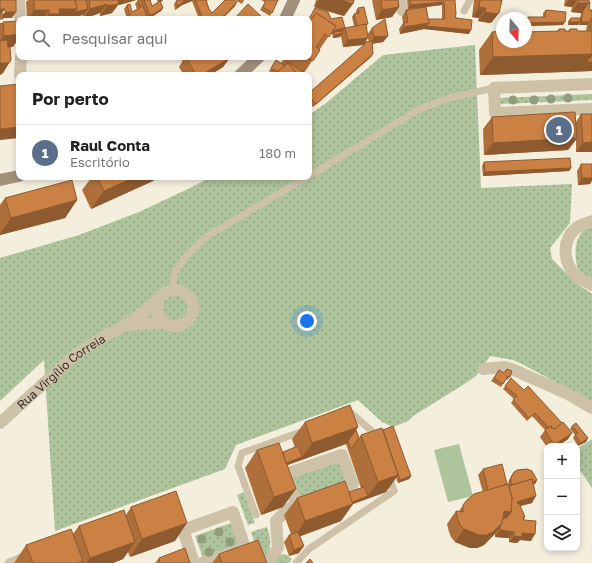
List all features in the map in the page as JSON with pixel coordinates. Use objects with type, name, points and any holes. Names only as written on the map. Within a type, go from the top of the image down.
[{"type":"street","points":[[19,0],[20,16]]},
{"type":"street","points":[[286,16],[294,0]]},
{"type":"street","points":[[20,72],[21,60]]},
{"type":"street","points":[[243,72],[256,60]]},
{"type":"street","points":[[592,84],[494,88],[495,113],[592,109]]},
{"type":"street","points":[[0,180],[16,177]]},
{"type":"street","points":[[592,221],[576,228],[567,238],[565,247],[566,256],[571,269],[578,276],[592,285]]},
{"type":"street","name":"Rua Virgílio Correia","points":[[0,423],[75,355],[126,325],[158,300],[162,295],[173,290],[179,290],[189,296],[192,302],[193,314],[190,319],[180,326],[174,327],[163,323],[126,325]]},
{"type":"street","points":[[158,300],[156,306],[157,312],[163,323]]},
{"type":"street","points":[[483,369],[505,367],[514,370],[568,394],[592,408]]},
{"type":"street","points":[[267,563],[278,548],[276,521],[283,513],[296,503],[353,484],[342,455],[286,474],[296,503]]},
{"type":"street","points":[[194,563],[185,552],[183,530],[233,512],[245,548],[202,563]]},
{"type":"lane","points":[[464,11],[470,0]]},
{"type":"lane","points":[[312,174],[420,109],[449,98],[494,88]]},
{"type":"lane","points":[[173,290],[174,274],[185,257],[204,238],[301,180]]},
{"type":"lane","points":[[344,416],[351,413],[373,432],[379,446]]},
{"type":"lane","points":[[256,515],[238,466],[242,453],[314,426]]},
{"type":"lane","points":[[296,563],[309,549],[394,491],[386,469]]},
{"type":"lane","points":[[8,563],[31,554]]},
{"type":"green space","points":[[475,45],[481,188],[572,184],[570,223],[550,248],[552,259],[574,281],[592,294],[592,402],[513,360],[490,356],[476,376],[413,416],[408,421],[393,427],[382,422],[358,400],[236,445],[225,469],[55,531],[44,360],[0,401],[0,258],[79,235],[139,212],[205,180],[312,180],[312,113],[383,55]]},
{"type":"green space","points":[[592,94],[592,100],[500,104],[500,98]]},
{"type":"green space","points":[[592,227],[592,279],[583,275],[578,269],[576,245],[580,234]]},
{"type":"green space","points":[[592,439],[592,488],[580,470],[580,447]]},
{"type":"green space","points":[[459,444],[473,496],[448,502],[434,450]]},
{"type":"green space","points":[[340,459],[348,483],[301,499],[292,476]]},
{"type":"green space","points":[[244,492],[255,523],[248,525],[237,495]]},
{"type":"green space","points":[[231,523],[239,545],[203,558],[195,536]]},
{"type":"green space","points":[[267,527],[270,543],[266,558],[249,563],[257,550],[251,532]]},
{"type":"green space","points":[[283,554],[292,559],[289,563],[273,563],[279,556]]},
{"type":"building","points":[[0,0],[16,0],[16,12],[5,12],[5,9],[0,9]]},
{"type":"building","points":[[34,0],[75,0],[77,9],[59,9],[60,14],[49,14],[49,10],[34,10]]},
{"type":"building","points":[[75,0],[86,0],[88,9],[74,12],[77,9]]},
{"type":"building","points":[[89,0],[118,0],[119,4],[107,6],[107,4],[90,9]]},
{"type":"building","points":[[138,0],[141,0],[142,4],[140,6]]},
{"type":"building","points":[[144,0],[150,0],[152,6],[160,1],[163,8],[150,16]]},
{"type":"building","points":[[188,0],[184,1],[178,6],[176,1]]},
{"type":"building","points":[[195,0],[206,0],[212,13],[225,0],[233,0],[237,2],[224,16],[202,16]]},
{"type":"building","points":[[266,0],[278,0],[272,13],[263,7]]},
{"type":"building","points":[[340,0],[354,0],[353,4]]},
{"type":"building","points":[[381,0],[398,0],[399,7],[382,10]]},
{"type":"building","points":[[410,0],[455,0],[456,18],[472,20],[471,30],[426,26],[429,23],[428,19],[445,19],[444,2],[411,5]]},
{"type":"building","points":[[480,0],[502,0],[499,12],[496,12],[496,14],[485,12],[486,8],[479,7]]},
{"type":"building","points":[[578,0],[589,0],[589,3],[578,3]]},
{"type":"building","points":[[589,2],[589,10],[592,10],[592,19],[589,22],[581,22],[583,11]]},
{"type":"building","points":[[130,4],[132,12],[143,6],[147,16],[130,16],[127,5]]},
{"type":"building","points":[[248,4],[261,16],[237,16]]},
{"type":"building","points":[[364,7],[368,24],[357,26],[354,14],[359,13],[358,8]]},
{"type":"building","points":[[426,7],[429,23],[404,27],[404,23],[408,22],[406,10]]},
{"type":"building","points":[[315,8],[328,12],[331,19],[342,17],[345,28],[332,31],[336,26],[316,13],[312,19],[312,16],[311,16]]},
{"type":"building","points":[[546,10],[566,12],[565,22],[532,23],[532,17],[545,17]]},
{"type":"building","points":[[0,13],[2,13],[3,19],[0,19]]},
{"type":"building","points":[[316,13],[336,26],[329,37],[325,34],[316,47],[320,50],[313,61],[312,60],[312,19]]},
{"type":"building","points":[[571,18],[581,18],[580,22],[570,22]]},
{"type":"building","points":[[385,19],[388,36],[374,37],[372,28]]},
{"type":"building","points":[[591,19],[592,31],[590,31]]},
{"type":"building","points":[[16,21],[16,34],[4,36],[3,22]]},
{"type":"building","points":[[366,24],[368,38],[348,40],[345,28]]},
{"type":"building","points":[[559,29],[570,31],[570,29],[577,29],[577,31],[592,31],[592,54],[493,57],[492,32],[496,32],[496,48],[532,48],[532,32],[559,31]]},
{"type":"building","points":[[342,31],[343,33],[335,35],[334,32]]},
{"type":"building","points":[[7,40],[8,47],[10,47],[11,60],[9,63],[0,63],[0,41]]},
{"type":"building","points":[[372,41],[373,54],[316,104],[312,99],[312,90],[365,44],[365,42]]},
{"type":"building","points":[[592,55],[592,62],[587,62]]},
{"type":"building","points":[[188,60],[227,60],[206,72],[194,72]]},
{"type":"building","points":[[276,60],[285,66],[278,72],[271,68]]},
{"type":"building","points":[[288,62],[303,72],[296,72],[288,63],[286,65]]},
{"type":"building","points":[[288,63],[296,72],[278,72]]},
{"type":"building","points":[[16,84],[16,127],[0,129],[0,86]]},
{"type":"building","points":[[575,112],[577,138],[493,143],[492,117]]},
{"type":"building","points":[[581,114],[592,114],[592,142],[583,143]]},
{"type":"building","points":[[570,158],[571,168],[485,172],[484,162]]},
{"type":"building","points":[[581,164],[592,164],[592,178],[582,178]]},
{"type":"building","points":[[72,180],[77,200],[11,218],[5,198]]},
{"type":"building","points":[[98,180],[128,180],[104,191]]},
{"type":"building","points":[[507,369],[512,371],[510,377],[508,376],[503,384],[494,378],[499,370],[504,373]]},
{"type":"building","points":[[511,378],[524,390],[528,386],[562,423],[555,429],[552,429],[551,426],[549,428],[535,413],[529,418],[513,400],[517,396],[505,386]]},
{"type":"building","points":[[350,405],[358,427],[312,443],[305,422]]},
{"type":"building","points":[[563,422],[572,433],[557,443],[553,443],[545,430],[551,426],[552,429],[555,429]]},
{"type":"building","points":[[576,423],[588,438],[581,443],[575,435],[578,433],[572,426]]},
{"type":"building","points":[[393,426],[411,476],[400,480],[383,430]]},
{"type":"building","points":[[382,428],[398,475],[378,482],[361,435]]},
{"type":"building","points":[[356,430],[359,438],[351,449],[348,441]]},
{"type":"building","points":[[279,443],[296,489],[274,497],[257,450]]},
{"type":"building","points":[[298,446],[302,457],[286,463],[283,452]]},
{"type":"building","points":[[502,464],[507,484],[488,490],[483,469]]},
{"type":"building","points":[[527,469],[532,471],[537,480],[533,482],[532,479],[511,485],[511,477],[514,472],[517,470]]},
{"type":"building","points":[[532,479],[536,496],[517,502],[518,504],[519,503],[525,517],[523,517],[524,520],[536,521],[535,534],[522,533],[522,537],[514,536],[514,532],[500,530],[503,518],[507,518],[511,512],[512,498],[509,486]]},
{"type":"building","points":[[345,481],[353,504],[305,521],[297,498]]},
{"type":"building","points":[[508,484],[512,498],[511,512],[504,511],[502,523],[493,532],[486,535],[479,535],[464,529],[460,525],[456,511],[463,512],[463,505],[474,494]]},
{"type":"building","points":[[364,487],[368,496],[352,502],[349,492]]},
{"type":"building","points":[[176,491],[187,523],[142,539],[131,507]]},
{"type":"building","points":[[124,510],[135,542],[90,558],[79,526]]},
{"type":"building","points":[[71,529],[83,561],[77,563],[33,563],[26,545]]},
{"type":"building","points":[[298,532],[304,546],[294,550],[289,535]]},
{"type":"building","points":[[258,540],[267,563],[222,563],[219,554]]},
{"type":"building","points":[[185,548],[190,563],[160,563],[159,558]]},
{"type":"building","points":[[310,559],[313,563],[306,563]]},
{"type":"place","name":"Raul Conta","points":[[559,130]]}]
